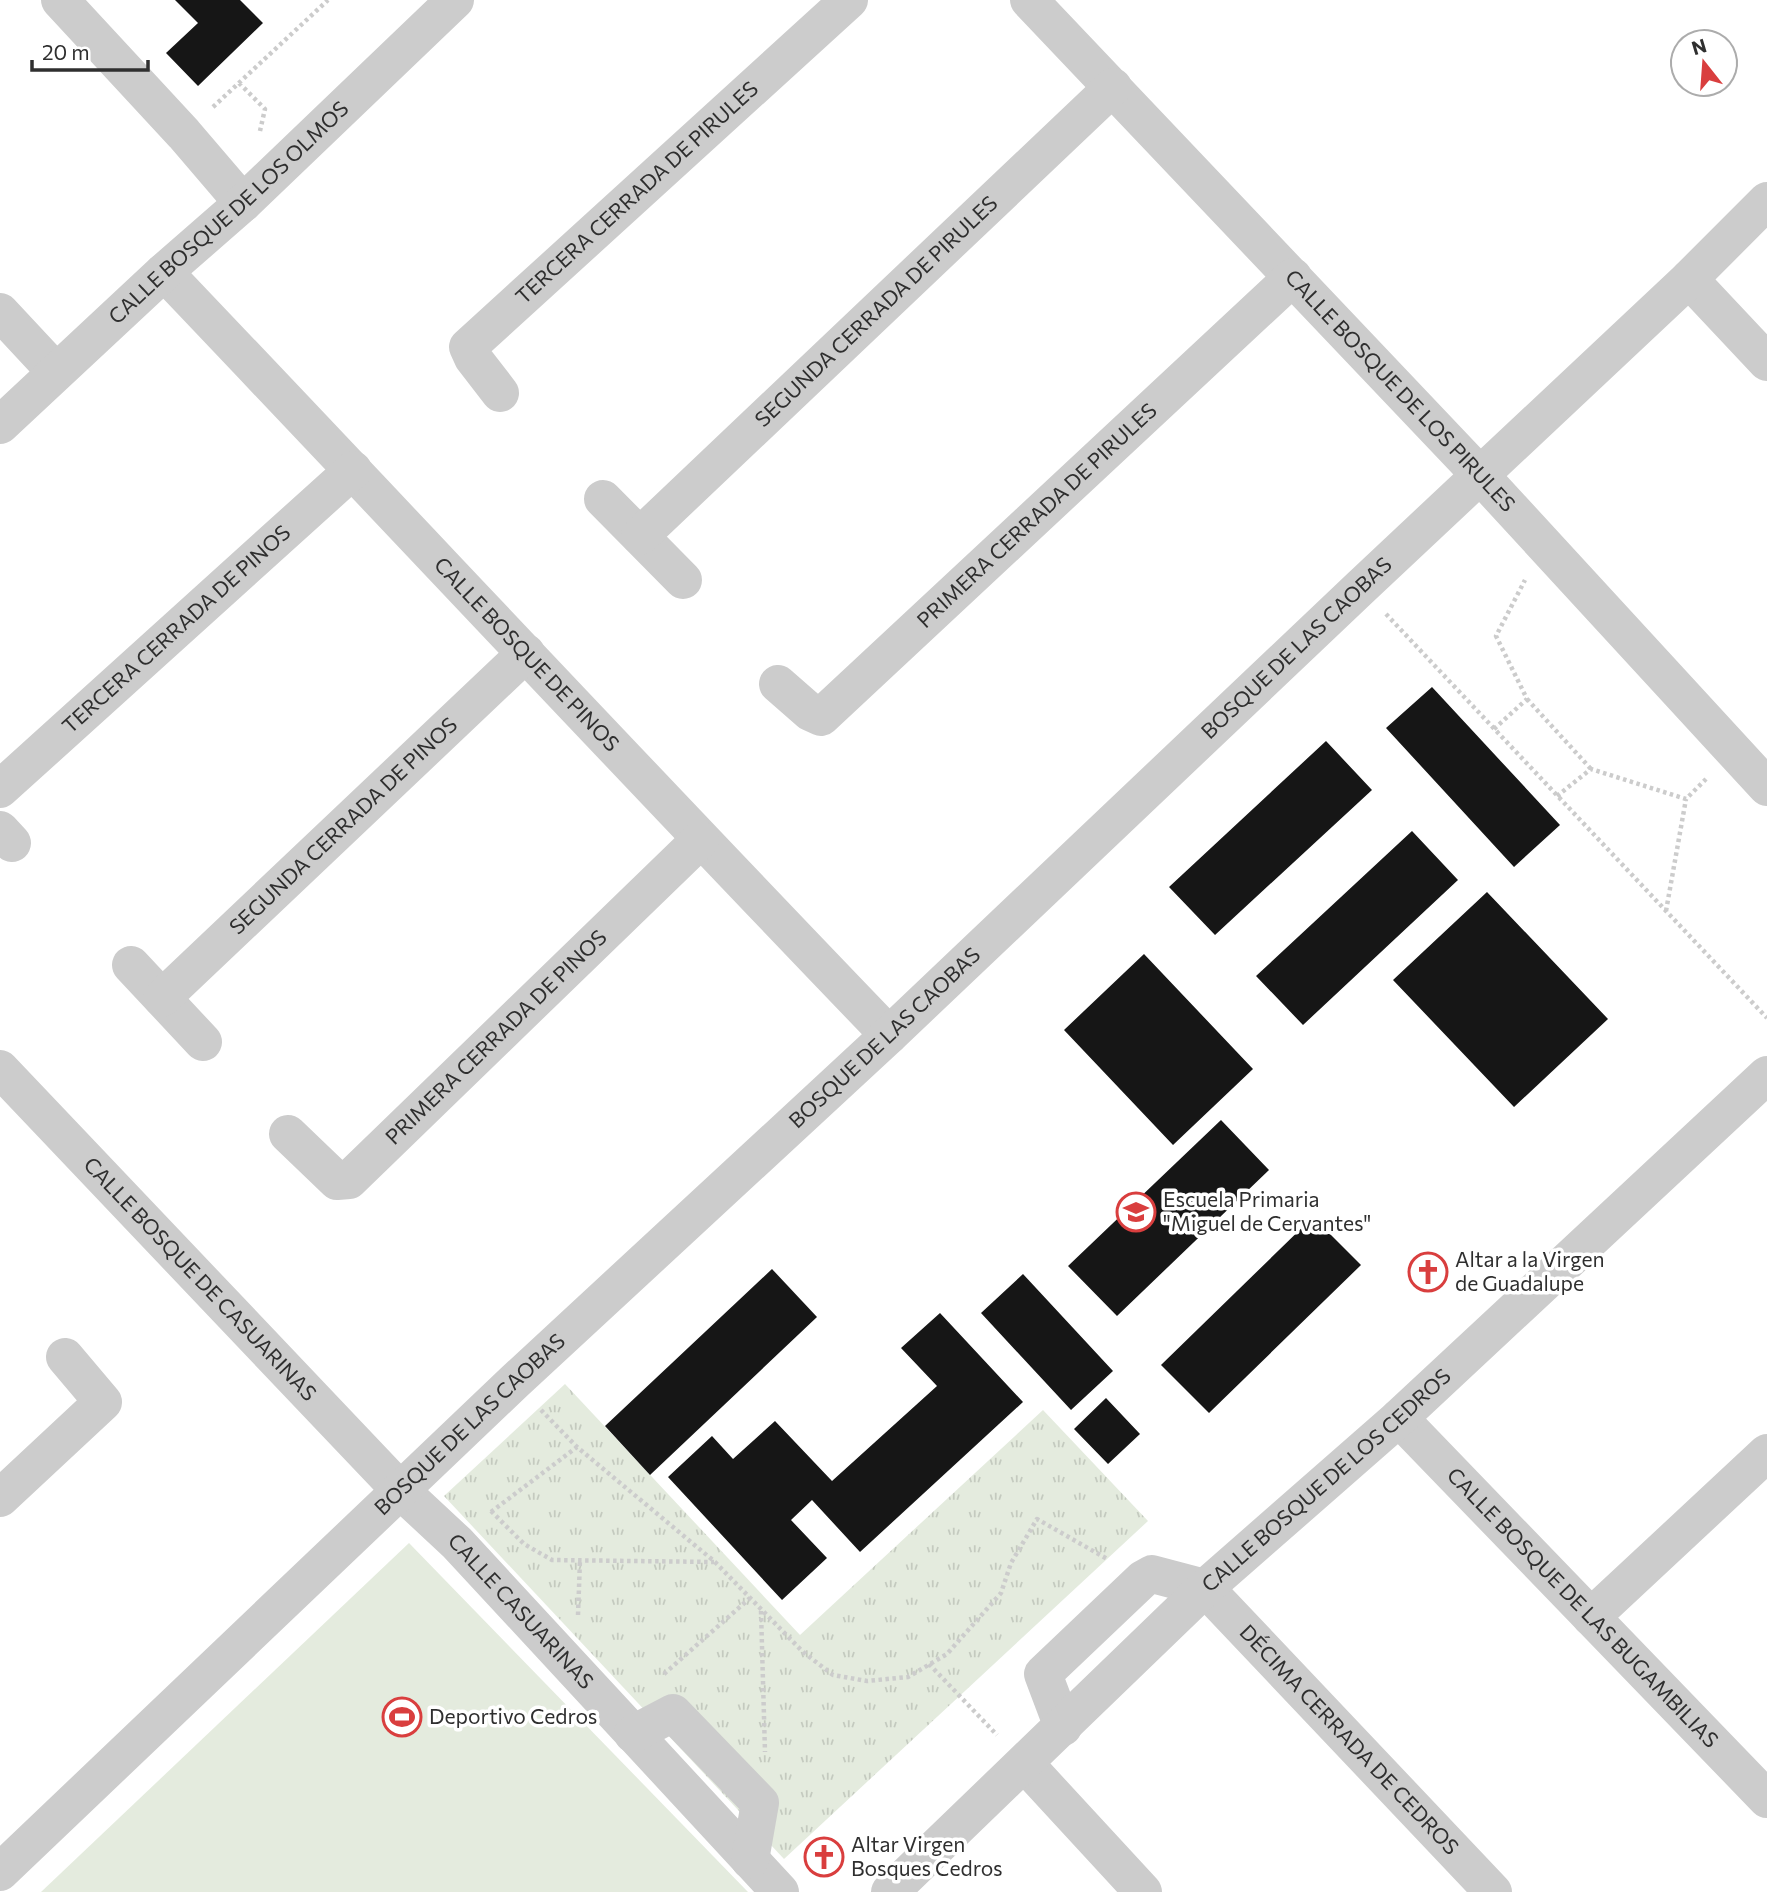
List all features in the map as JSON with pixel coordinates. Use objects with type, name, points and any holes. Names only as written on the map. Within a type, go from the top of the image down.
[{"type":"street","points":[[60,0],[184,134],[243,203]]},
{"type":"street","name":"CALLE BOSQUE DE LOS OLMOS","points":[[0,425],[164,272],[243,203],[455,0]]},
{"type":"street","name":"TERCERA CERRADA DE PIRULES","points":[[500,393],[472,358],[468,346],[849,0]]},
{"type":"street","name":"CALLE BOSQUE DE LOS PIRULES","points":[[1029,0],[1480,475],[1767,787]]},
{"type":"street","name":"SEGUNDA CERRADA DE PIRULES","points":[[640,536],[1112,87]]},
{"type":"street","name":"BOSQUE DE LAS CAOBAS","points":[[0,1872],[514,1382],[890,1035],[1689,279],[1767,201]]},
{"type":"street","name":"CALLE BOSQUE DE PINOS","points":[[164,272],[700,840],[890,1035]]},
{"type":"street","name":"PRIMERA CERRADA DE PIRULES","points":[[778,684],[810,712],[821,717],[1293,277]]},
{"type":"street","points":[[1689,279],[1767,362]]},
{"type":"street","points":[[0,312],[56,372]]},
{"type":"street","name":"TERCERA CERRADA DE PINOS","points":[[0,789],[353,470]]},
{"type":"street","points":[[603,499],[683,580]]},
{"type":"street","name":"SEGUNDA CERRADA DE PINOS","points":[[162,998],[526,653]]},
{"type":"street","name":"PRIMERA CERRADA DE PINOS","points":[[288,1134],[337,1181],[349,1180],[700,840]]},
{"type":"street","points":[[131,965],[203,1042]]},
{"type":"street","name":"CALLE BOSQUE DE CASUARINAS","points":[[0,1069],[400,1490]]},
{"type":"street","name":"CALLE BOSQUE DE LOS CEDROS","points":[[890,1892],[1205,1588],[1399,1418],[1767,1075]]},
{"type":"street","points":[[0,1498],[103,1402],[65,1357]]},
{"type":"street","name":"CALLE BOSQUE DE LAS BUGAMBILIAS","points":[[1399,1418],[1767,1799]]},
{"type":"street","points":[[1591,1617],[1767,1453]]},
{"type":"street","name":"CALLE CASUARINAS","points":[[400,1490],[457,1543],[780,1892]]},
{"type":"street","points":[[1063,1727],[1043,1674],[1143,1579],[1152,1574],[1205,1588]]},
{"type":"street","name":"DÉCIMA CERRADA DE CEDROS","points":[[1205,1588],[1493,1892]]},
{"type":"street","points":[[1025,1764],[1143,1892]]},
{"type":"path","points":[[184,134],[328,0]]},
{"type":"path","points":[[1543,544],[1496,636],[1527,699],[1591,769],[1686,799]]},
{"type":"path","points":[[1361,587],[1767,1018]]},
{"type":"path","points":[[1494,729],[1527,699]]},
{"type":"path","points":[[1666,911],[1686,799],[1734,753]]},
{"type":"path","points":[[1557,796],[1591,769]]},
{"type":"path","points":[[514,1382],[577,1447],[715,1562],[803,1651],[833,1675],[867,1681],[908,1677],[947,1654],[1001,1593],[1011,1563],[1037,1520],[1143,1579]]},
{"type":"path","points":[[457,1543],[491,1511],[577,1447]]},
{"type":"path","points":[[491,1511],[524,1544],[552,1560],[715,1562]]},
{"type":"path","points":[[625,1725],[750,1598]]},
{"type":"path","points":[[761,1610],[765,1758]]},
{"type":"path","points":[[929,1664],[1025,1764]]},
{"type":"green space","points":[[565,1384],[800,1635],[1043,1410],[1148,1521],[784,1859],[444,1496]]},
{"type":"green space","name":"Deportivo Cedros","points":[[409,1543],[748,1892],[41,1892]]},
{"type":"building","points":[[175,0],[240,0],[263,23],[198,86],[166,53],[198,23]]},
{"type":"building","points":[[1432,687],[1560,825],[1514,867],[1386,728]]},
{"type":"building","points":[[1326,741],[1372,790],[1215,935],[1169,887]]},
{"type":"building","points":[[1412,831],[1458,880],[1303,1025],[1256,976]]},
{"type":"building","points":[[1487,892],[1608,1019],[1514,1107],[1393,980]]},
{"type":"building","points":[[1144,954],[1253,1069],[1173,1145],[1064,1030]]},
{"type":"building","points":[[1221,1120],[1269,1170],[1117,1316],[1068,1266]]},
{"type":"building","points":[[1313,1217],[1361,1265],[1209,1413],[1161,1365]]},
{"type":"building","points":[[772,1269],[817,1317],[650,1475],[605,1426]]},
{"type":"building","points":[[1023,1274],[1113,1371],[1071,1410],[981,1313]]},
{"type":"building","points":[[940,1313],[1023,1402],[860,1552],[812,1500],[791,1520],[827,1558],[782,1600],[668,1477],[712,1436],[733,1459],[775,1421],[832,1481],[937,1386],[901,1348]]},
{"type":"building","points":[[1106,1398],[1140,1434],[1108,1464],[1074,1429]]},
{"type":"place","name":"Escuela Primaria \"Miguel de Cervantes\"","points":[[1136,1212]]},
{"type":"place","name":"Altar a la Virgen de Guadalupe","points":[[1428,1272]]},
{"type":"place","name":"Deportivo Cedros","points":[[402,1717]]},
{"type":"place","name":"Altar Virgen Bosques Cedros","points":[[824,1857]]}]
